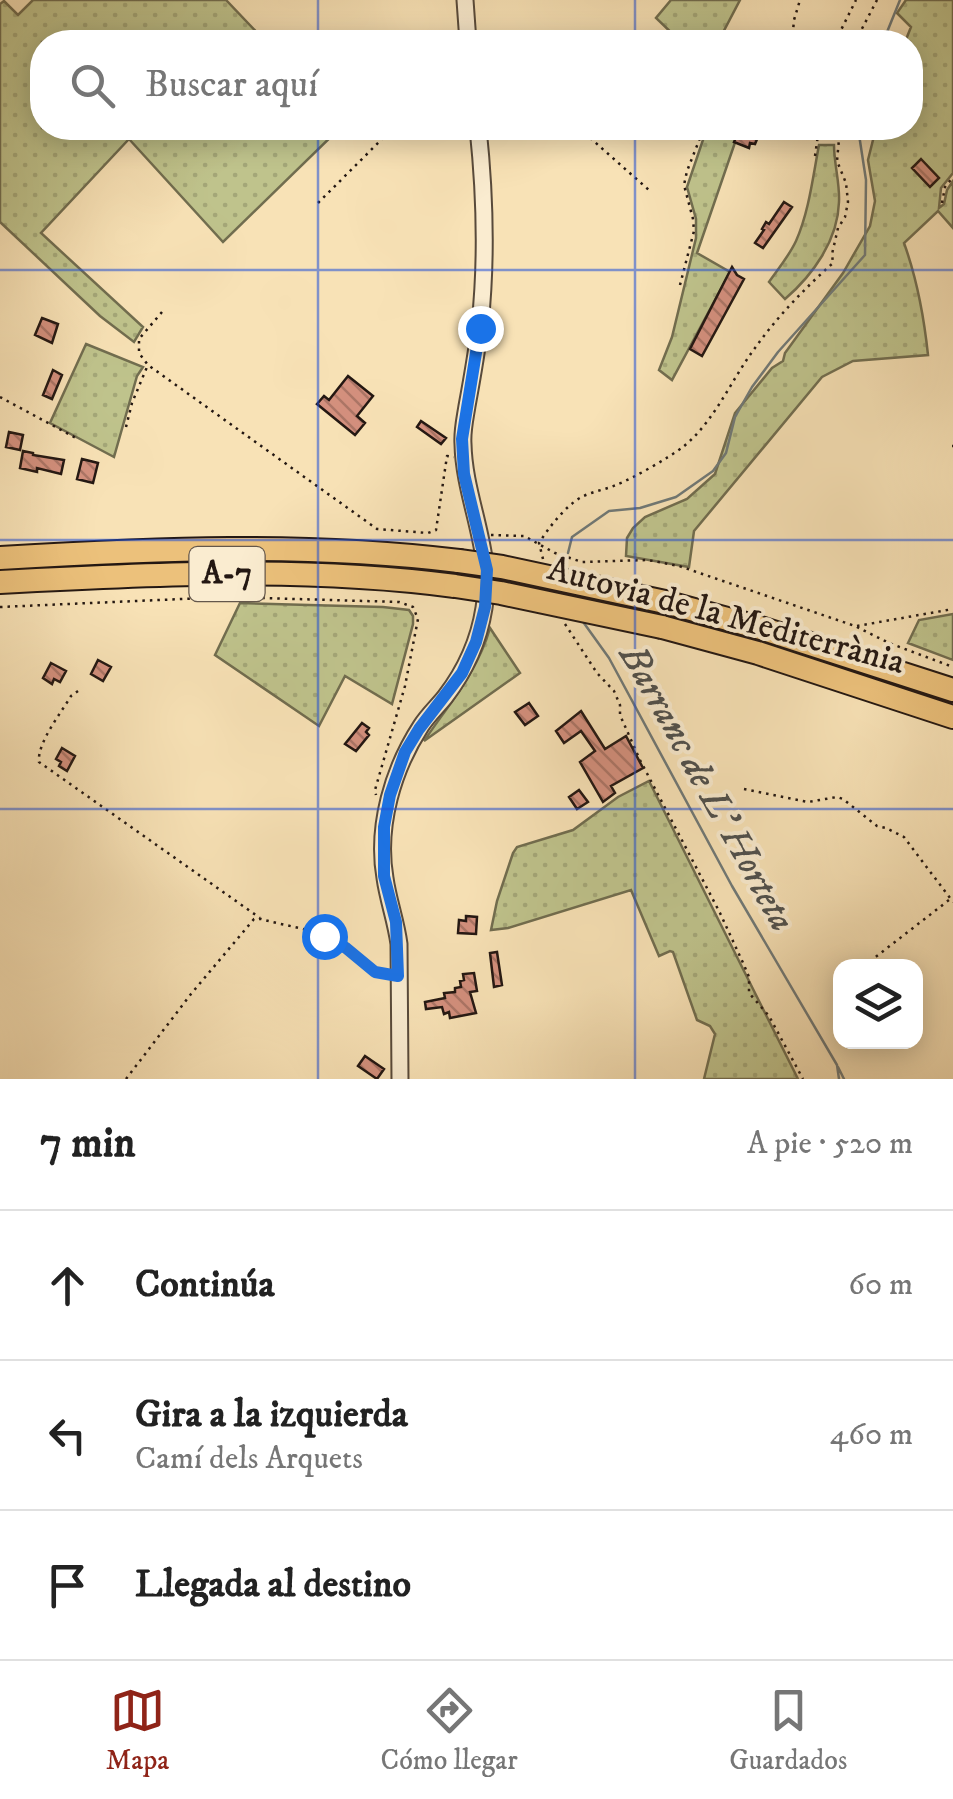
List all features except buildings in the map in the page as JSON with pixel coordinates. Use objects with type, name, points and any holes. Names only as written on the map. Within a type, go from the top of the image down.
[{"type":"highway","name":"Autovia de la Mediterrània","points":[[0,558],[148,549],[296,550],[459,561],[664,602],[764,629],[953,690]]},
{"type":"highway","name":"Autovia de la Mediterrània","points":[[0,582],[150,574],[290,574],[454,586],[662,627],[953,717]]},
{"type":"street","points":[[465,0],[467,30]]},
{"type":"street","points":[[400,1079],[396,922],[384,876],[384,827],[405,752],[462,673],[476,642],[485,607],[487,570],[464,474],[462,439],[485,269],[479,140]]},
{"type":"path","points":[[793,30],[800,0]]},
{"type":"path","points":[[841,30],[856,0]]},
{"type":"path","points":[[861,30],[877,0]]},
{"type":"path","points":[[318,203],[381,140]]},
{"type":"path","points":[[593,140],[650,191]]},
{"type":"path","points":[[680,285],[694,231],[684,185],[699,140]]},
{"type":"path","points":[[814,156],[817,140]]},
{"type":"path","points":[[539,543],[572,504],[638,475],[691,439],[712,416],[730,383],[777,319],[833,263],[838,228],[848,202],[837,161],[840,140]]},
{"type":"path","points":[[942,203],[945,188],[953,177]]},
{"type":"path","points":[[162,312],[138,339],[148,365],[376,530],[436,530],[446,456],[463,458]]},
{"type":"path","points":[[126,426],[148,365]]},
{"type":"path","points":[[0,397],[76,438]]},
{"type":"path","points":[[480,535],[524,536],[554,553],[582,562],[648,560],[679,566],[855,626],[953,667]]},
{"type":"path","points":[[539,543],[544,564]]},
{"type":"path","points":[[0,607],[227,597],[399,602],[413,607],[418,620],[405,686],[374,790],[384,827]]},
{"type":"path","points":[[855,626],[953,609]]},
{"type":"path","points":[[565,624],[596,673],[614,691],[640,760],[744,965],[749,992],[769,1016],[802,1079]]},
{"type":"path","points":[[78,691],[71,696],[43,744],[39,762],[262,919],[324,936],[375,972],[398,976]]},
{"type":"path","points":[[744,789],[808,802],[843,799],[877,826],[904,837],[952,900],[873,959]]},
{"type":"path","points":[[126,1079],[242,934],[254,920],[262,919]]},
{"type":"green space","points":[[33,0],[226,0],[255,30],[30,30],[30,140],[128,140],[41,233],[143,327],[134,342],[100,316],[0,222],[0,4],[4,1],[18,15]]},
{"type":"green space","points":[[671,0],[740,0],[724,30],[668,30],[656,18]]},
{"type":"green space","points":[[906,0],[953,0],[953,173],[941,188],[939,208],[953,181],[953,228],[938,211],[904,243],[919,298],[928,355],[853,361],[822,377],[694,531],[689,567],[626,556],[627,538],[633,528],[645,517],[687,499],[715,474],[735,413],[772,368],[783,361],[843,273],[870,226],[875,201],[868,160],[873,140],[923,140],[923,30],[910,30],[897,13]]},
{"type":"green space","points":[[130,140],[328,140],[223,242]]},
{"type":"green space","points":[[703,140],[736,140],[697,253],[730,272],[672,380],[659,370],[672,337],[696,238],[696,219],[687,187]]},
{"type":"green space","points":[[819,145],[834,145],[838,216],[822,256],[785,299],[769,282],[800,230]]},
{"type":"green space","points":[[86,344],[143,367],[114,457],[50,423]]},
{"type":"green space","points":[[240,603],[409,610],[413,624],[392,704],[345,676],[319,726],[215,655]]},
{"type":"green space","points":[[953,614],[953,660],[908,643],[919,620]]},
{"type":"green space","points":[[490,628],[520,673],[424,741],[470,673]]},
{"type":"green space","points":[[649,781],[798,1079],[704,1079],[715,1034],[710,1026],[697,1020],[673,952],[659,956],[631,890],[491,930],[517,847],[573,830],[618,797]]},
{"type":"waterway","points":[[888,30],[900,0]]},
{"type":"waterway","points":[[568,553],[572,537],[609,511],[640,508],[676,497],[713,471],[726,453],[735,417],[752,387],[778,352],[865,255],[866,180],[860,140]]},
{"type":"waterway","name":"Barranc de L' Horteta","points":[[581,619],[609,658],[732,886],[837,1065],[839,1079]]},
{"type":"waterway","name":"Barranc de L' Horteta","points":[[838,1067],[844,1079]]},
{"type":"route","points":[[324,936],[375,972],[398,976],[396,922],[384,876],[384,827],[390,795],[405,752],[462,673],[476,642],[485,607],[487,570],[464,474],[462,439],[480,328]]}]
